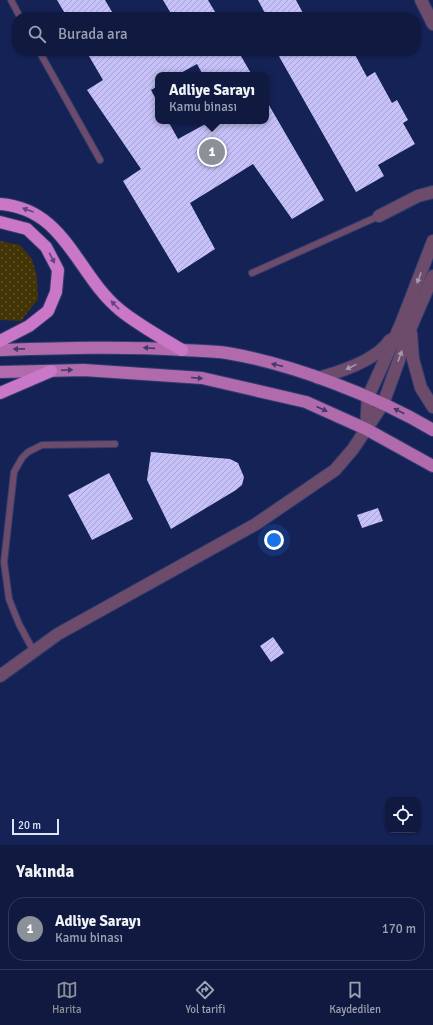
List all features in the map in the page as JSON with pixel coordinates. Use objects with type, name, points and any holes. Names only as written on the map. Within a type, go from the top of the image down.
[{"type":"highway","points":[[0,204],[14,205],[35,213],[52,226],[64,239],[100,289],[120,310],[182,350]]},
{"type":"highway","points":[[0,222],[27,229],[46,246],[58,270],[56,292],[48,311],[29,326],[0,341]]},
{"type":"highway","points":[[0,392],[51,371]]},
{"type":"main road","points":[[0,350],[137,347],[226,353],[289,368],[318,378],[368,397],[433,430]]},
{"type":"main road","points":[[0,372],[84,370],[202,378],[306,402],[366,429],[433,466]]},
{"type":"street","points":[[422,0],[433,24]]},
{"type":"street","points":[[379,216],[418,196],[433,192]]},
{"type":"street","points":[[0,676],[58,634],[256,524],[335,470],[353,449],[383,404],[406,325],[433,242]]},
{"type":"street","points":[[366,429],[368,397],[433,276]]},
{"type":"street","points":[[318,378],[340,372],[385,348],[406,325]]},
{"type":"street","points":[[406,325],[421,388],[433,407]]},
{"type":"lane","points":[[11,0],[17,12]]},
{"type":"lane","points":[[42,56],[100,160]]},
{"type":"lane","points":[[252,273],[379,216]]},
{"type":"lane","points":[[34,652],[19,624],[9,599],[4,562],[14,472],[22,458],[28,452],[42,445],[115,444]]},
{"type":"shaded area","points":[[0,241],[20,245],[32,259],[37,276],[38,299],[21,321],[0,320]]},
{"type":"building","points":[[57,0],[105,0],[112,12],[64,12]]},
{"type":"building","points":[[163,0],[208,0],[215,12],[170,12]]},
{"type":"building","points":[[258,0],[296,0],[302,12],[264,12]]},
{"type":"building","points":[[89,56],[241,56],[250,72],[201,72],[197,64],[182,72],[155,72],[155,88],[151,90],[155,97],[155,124],[170,124],[178,139],[206,124],[269,124],[269,105],[324,200],[292,219],[253,164],[190,203],[215,249],[178,273],[123,181],[141,169],[87,90],[103,80]]},
{"type":"building","points":[[279,56],[356,56],[367,77],[375,72],[392,103],[397,100],[408,120],[403,123],[415,144],[378,165],[384,176],[356,192]]},
{"type":"building","points":[[151,452],[230,459],[238,463],[244,477],[242,485],[171,529],[147,480]]},
{"type":"building","points":[[109,473],[133,519],[92,540],[68,495]]},
{"type":"building","points":[[378,508],[383,521],[362,528],[357,515]]},
{"type":"building","points":[[273,637],[284,653],[271,662],[260,646]]},
{"type":"place","name":"Adliye Sarayı","points":[[212,152]]}]
